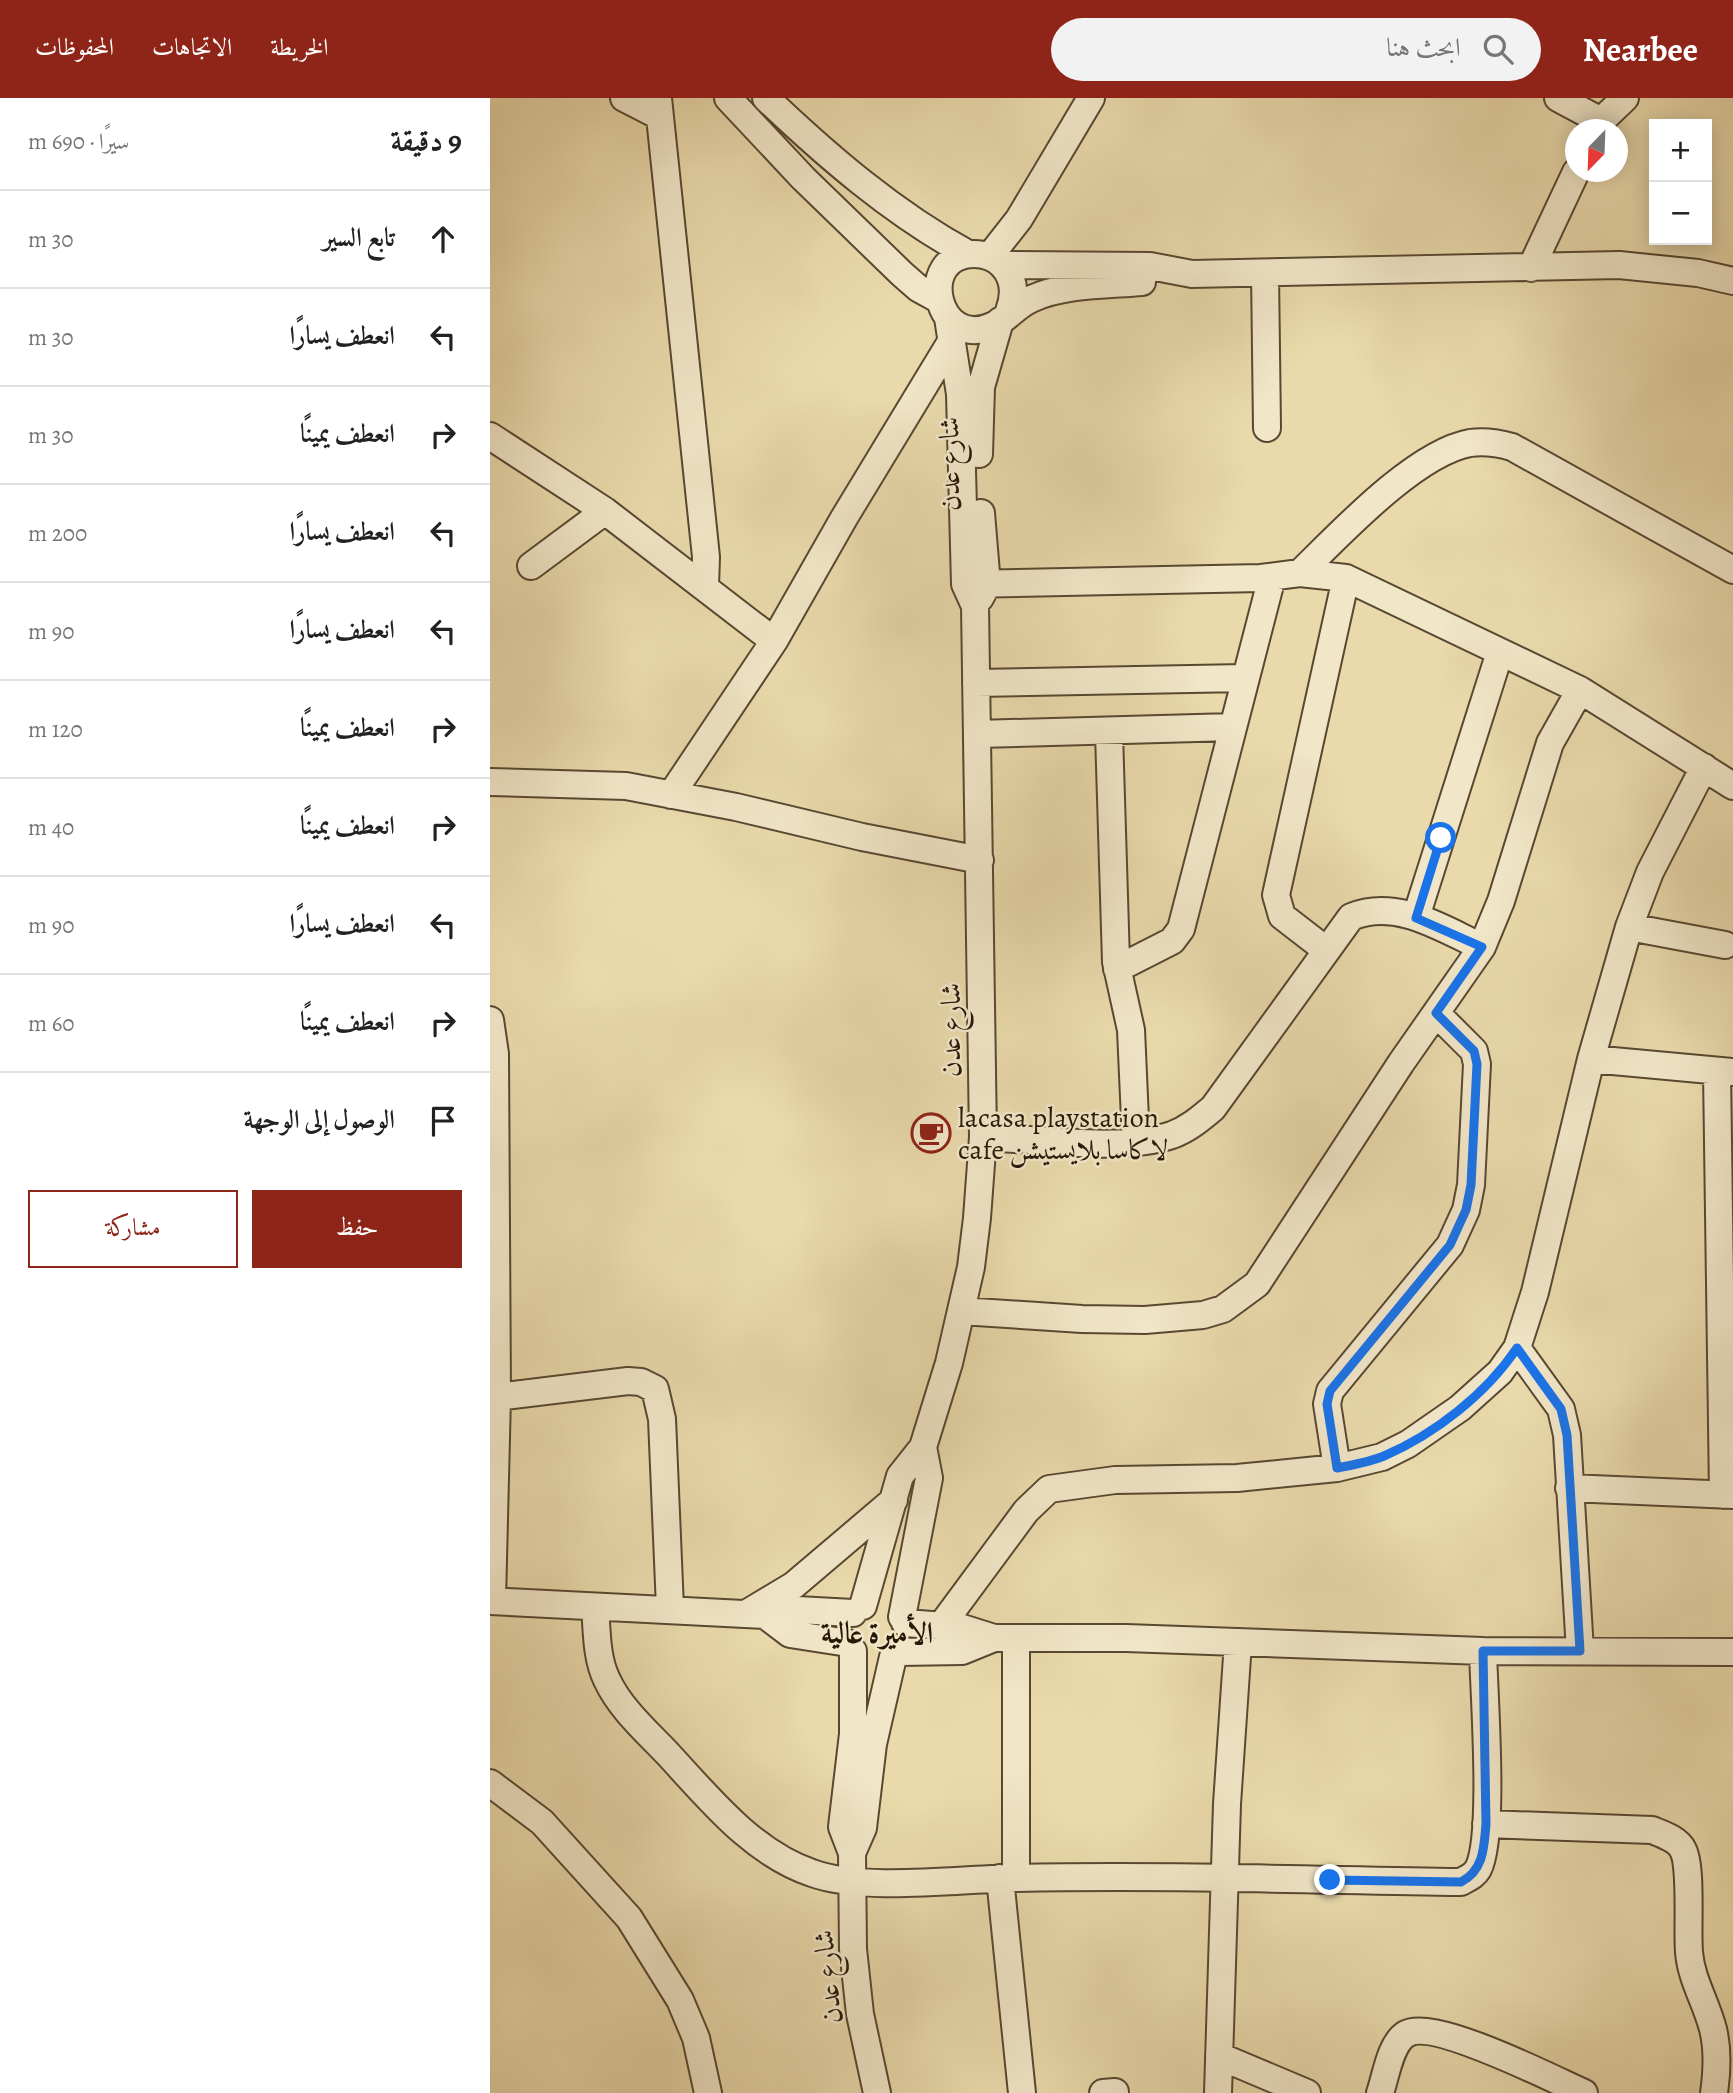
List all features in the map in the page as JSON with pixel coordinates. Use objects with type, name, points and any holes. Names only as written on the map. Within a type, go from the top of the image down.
[{"type":"street","points":[[624,98],[657,106],[705,545],[705,586]]},
{"type":"street","points":[[728,98],[803,178],[918,288],[946,319],[974,329],[1004,316],[1033,298],[1177,279],[1192,274]]},
{"type":"street","points":[[766,98],[817,146],[925,230],[987,259],[1013,287],[1004,316]]},
{"type":"street","points":[[987,259],[1019,219],[1091,98]]},
{"type":"street","points":[[1558,98],[1590,119]]},
{"type":"street","points":[[1605,119],[1625,98]]},
{"type":"street","points":[[1531,268],[1571,182]]},
{"type":"street","points":[[671,795],[774,641],[946,319],[938,289],[944,270],[959,257],[1150,267],[1192,274],[1619,265],[1698,273],[1733,281]]},
{"type":"street","points":[[1265,273],[1267,428]]},
{"type":"street","name":"شارع عدن","points":[[858,1609],[900,1476],[923,1447],[949,1363],[971,1267],[983,1137],[976,683],[981,387],[1004,316]]},
{"type":"street","name":"شارع عدن","points":[[946,319],[960,394],[976,592]]},
{"type":"street","points":[[490,436],[605,511],[774,641]]},
{"type":"street","points":[[1300,573],[1374,501],[1425,464],[1468,443],[1493,442],[1512,447],[1733,570]]},
{"type":"street","points":[[531,566],[605,511]]},
{"type":"street","points":[[976,592],[1272,577],[1300,573],[1346,579],[1580,690],[1733,786]]},
{"type":"street","points":[[1116,969],[1172,941],[1181,929],[1272,577]]},
{"type":"street","points":[[1326,950],[1282,916],[1276,895],[1346,579]]},
{"type":"street","points":[[1416,918],[1500,652]]},
{"type":"street","points":[[976,683],[1244,678]]},
{"type":"street","points":[[961,1311],[1082,1320],[1145,1320],[1203,1315],[1223,1309],[1242,1298],[1276,1258],[1482,947],[1501,901],[1550,743],[1580,690]]},
{"type":"street","points":[[977,734],[1109,733],[1233,727]]},
{"type":"street","points":[[1109,733],[1116,969],[1130,1030],[1136,1142]]},
{"type":"street","points":[[941,1626],[1026,1511],[1049,1489],[1115,1480],[1237,1478],[1337,1468],[1382,1457],[1408,1444],[1500,1373],[1517,1348],[1552,1233],[1591,1059],[1629,927],[1650,872],[1704,767]]},
{"type":"street","points":[[490,782],[626,786],[980,860]]},
{"type":"street","points":[[983,1137],[1136,1142],[1172,1135],[1193,1125],[1213,1108],[1351,917],[1370,910],[1385,909],[1416,918],[1482,947]]},
{"type":"street","points":[[1629,927],[1725,945]]},
{"type":"street","points":[[1337,1468],[1327,1404],[1330,1391],[1450,1245],[1466,1210],[1471,1185],[1477,1064],[1474,1051],[1436,1013]]},
{"type":"street","points":[[490,1020],[495,1054],[497,1397],[491,1601],[755,1614],[858,1609],[877,1602],[891,1606],[903,1620],[905,1638],[896,1654]]},
{"type":"street","points":[[1569,1488],[1728,1495],[1725,1072],[1591,1059]]},
{"type":"street","points":[[1517,1348],[1561,1409],[1567,1435],[1580,1651]]},
{"type":"street","points":[[497,1397],[628,1381],[641,1382],[655,1389],[662,1419],[670,1608]]},
{"type":"street","name":"شارع عدن","points":[[903,1620],[929,1478],[923,1447]]},
{"type":"street","points":[[755,1614],[794,1585],[894,1500]]},
{"type":"street","points":[[595,1607],[605,1676],[615,1696],[641,1726],[750,1837],[786,1862],[813,1874],[851,1882],[1008,1878],[1461,1882],[1472,1876],[1478,1868],[1486,1824],[1483,1651]]},
{"type":"street","points":[[851,1647],[848,1622],[858,1609]]},
{"type":"street","points":[[755,1614],[790,1634],[851,1647],[872,1662],[896,1654],[962,1651],[1005,1638]]},
{"type":"street","points":[[903,1620],[959,1627],[1005,1638],[1238,1642],[1483,1651],[1733,1652]]},
{"type":"street","points":[[1005,1638],[1008,1878],[1022,2093]]},
{"type":"street","points":[[1218,2093],[1225,1879],[1238,1642]]},
{"type":"street","name":"شارع عدن","points":[[851,1647],[853,1734],[842,1827],[852,1853]]},
{"type":"street","name":"شارع عدن","points":[[877,2093],[860,2014],[853,1949],[852,1853],[863,1829],[873,1744],[896,1654]]},
{"type":"street","points":[[490,1783],[542,1822],[629,1919],[680,2000],[696,2038],[708,2093]]},
{"type":"street","points":[[1486,1824],[1652,1830],[1674,1840],[1683,1850],[1687,1869],[1689,1955],[1694,1979],[1713,2028],[1716,2048],[1714,2093]]},
{"type":"street","points":[[1380,2093],[1396,2043],[1405,2035],[1424,2030],[1432,2030],[1504,2056],[1584,2093]]},
{"type":"street","points":[[1219,2056],[1307,2093]]},
{"type":"place","name":"lacasa playstation cafe لاكاسا بلايستيشن","points":[[931,1133]]},
{"type":"district","name":"الأميرة عالية","points":[[877,1633]]},
{"type":"route","points":[[1330,1880],[1461,1882],[1472,1876],[1484,1852],[1486,1824],[1483,1651],[1580,1651],[1567,1435],[1561,1409],[1517,1348],[1500,1373],[1460,1408],[1408,1444],[1382,1457],[1337,1468],[1328,1417],[1330,1391],[1338,1379],[1369,1347],[1450,1245],[1466,1210],[1471,1185],[1477,1064],[1474,1051],[1436,1013],[1482,947],[1416,918],[1441,838]]}]
